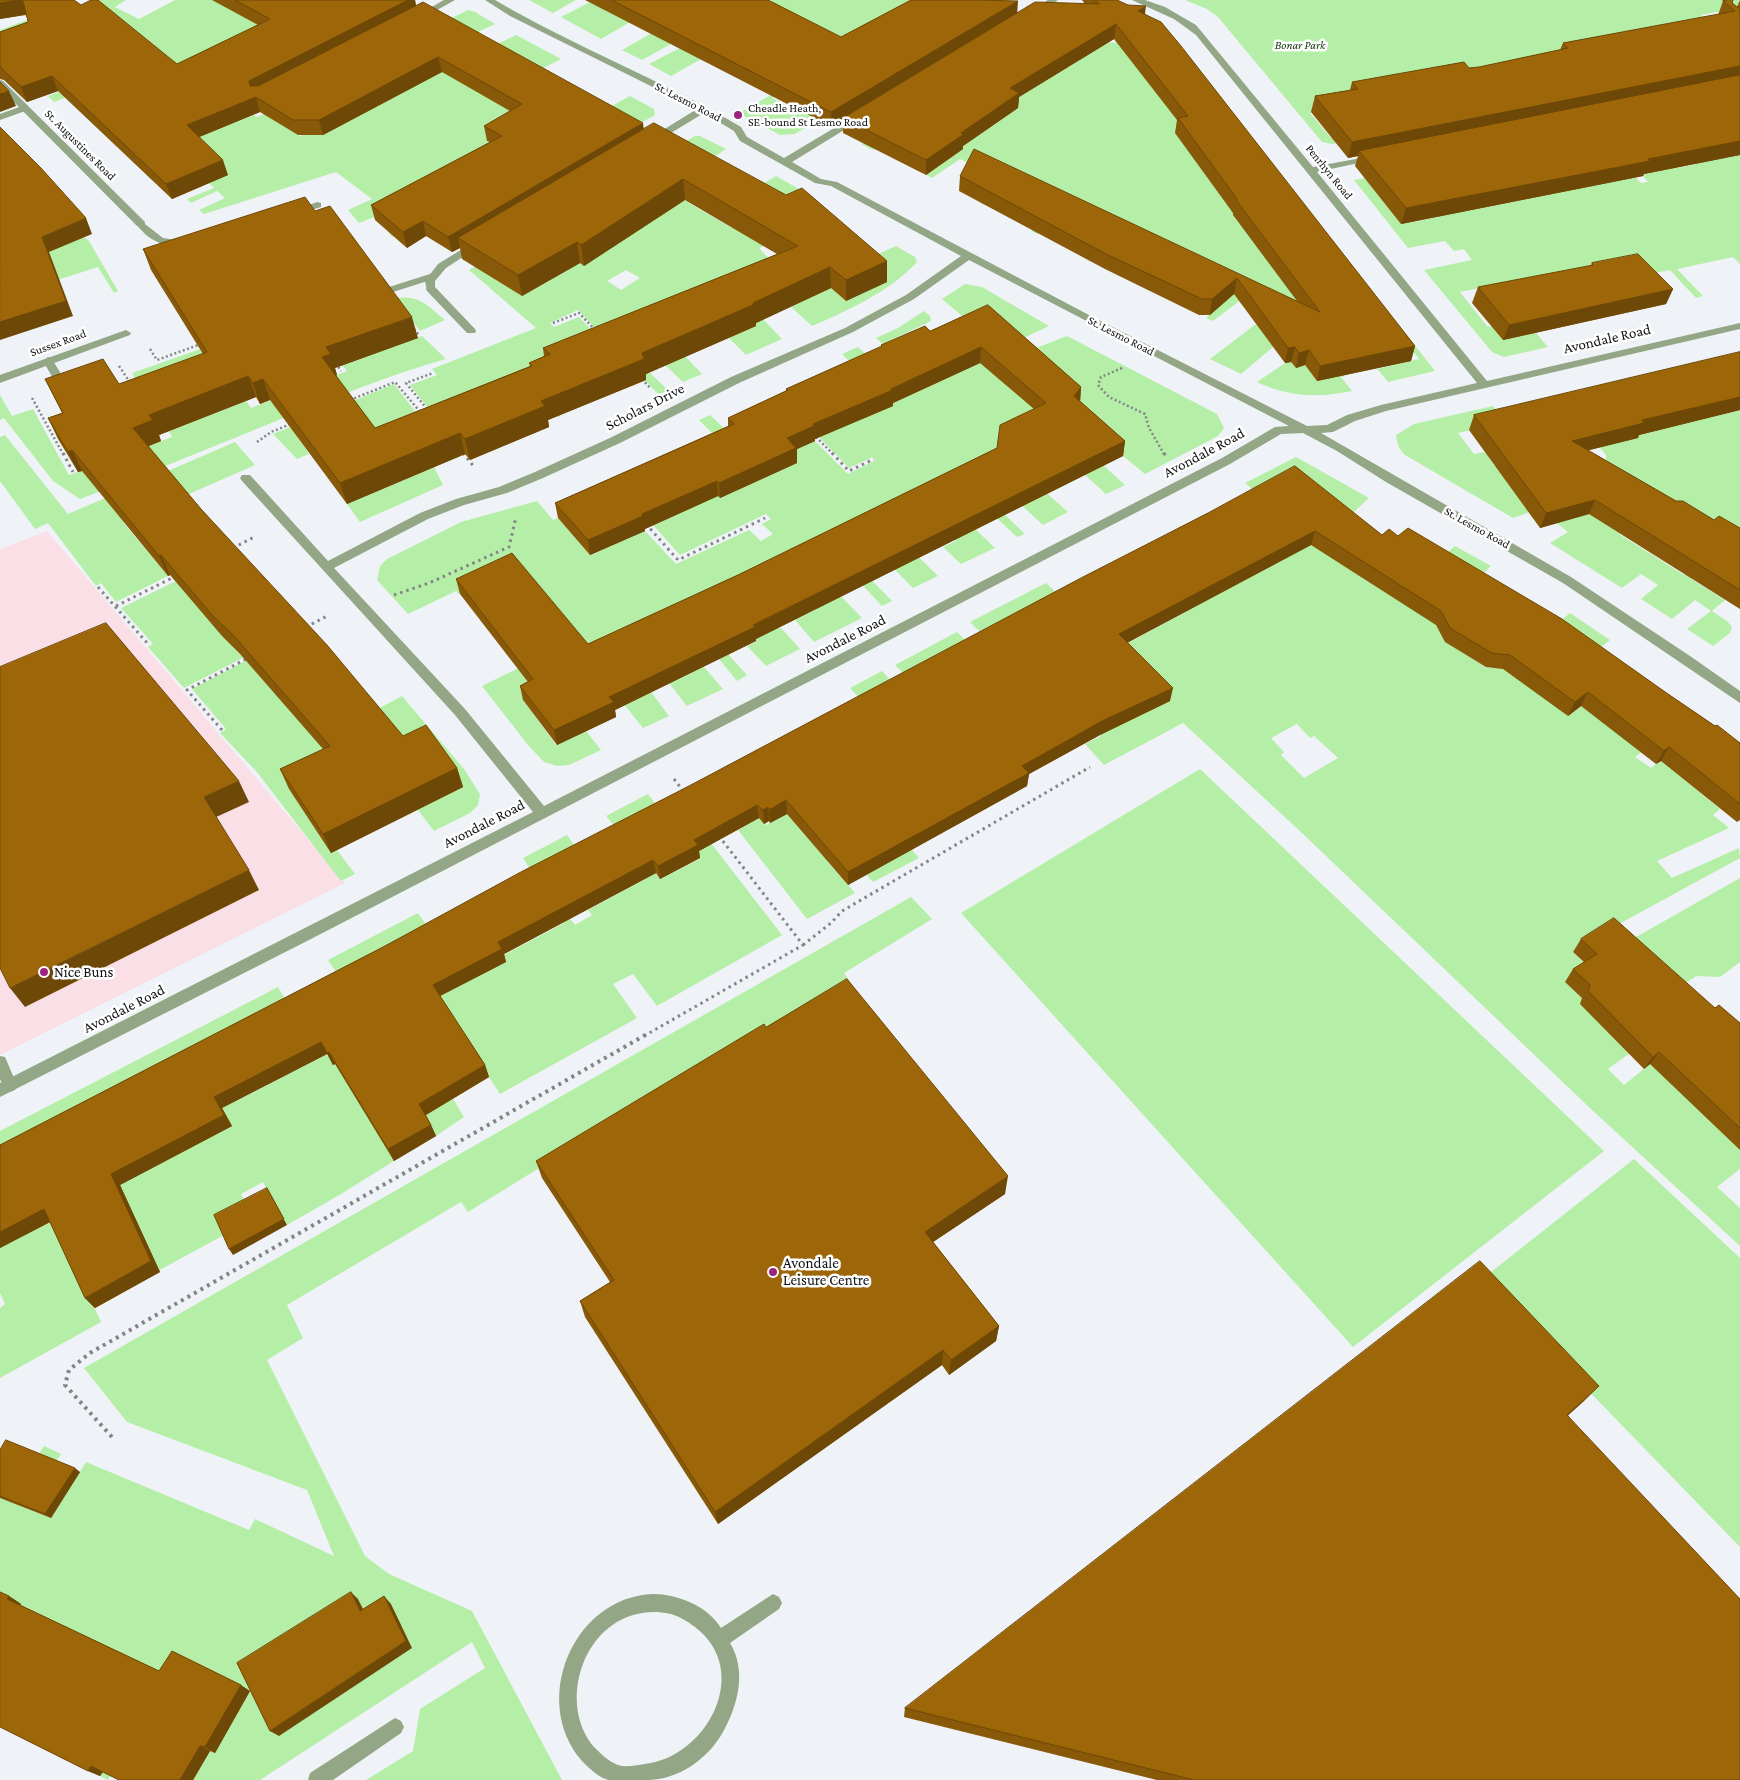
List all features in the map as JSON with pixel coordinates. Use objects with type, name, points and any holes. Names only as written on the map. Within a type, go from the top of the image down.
[{"type":"street","points":[[408,22],[451,0]]},
{"type":"street","name":"St. Lesmo Road","points":[[489,0],[623,70],[704,109],[738,129],[743,139],[818,181],[834,184],[1149,350],[1341,448],[1390,479],[1550,570],[1686,659],[1740,698]]},
{"type":"street","points":[[1024,18],[1054,0]]},
{"type":"street","name":"Penrhyn Road","points":[[1136,0],[1176,15],[1192,25],[1484,384]]},
{"type":"street","name":"St. Augustines Road","points":[[0,83],[141,224]]},
{"type":"street","points":[[0,117],[25,108]]},
{"type":"street","points":[[647,144],[704,109]]},
{"type":"street","points":[[785,162],[868,112]]},
{"type":"street","points":[[1311,170],[1387,155]]},
{"type":"street","points":[[471,331],[431,289],[430,281],[453,258],[485,239]]},
{"type":"street","name":"Scholars Drive","points":[[326,567],[424,516],[460,502],[506,488],[616,440],[734,380],[821,343],[879,315],[910,297],[969,255]]},
{"type":"street","points":[[393,289],[433,276]]},
{"type":"street","name":"Avondale Road","points":[[5,1087],[655,756],[1226,461],[1279,430],[1329,429],[1342,421],[1361,414],[1740,326]]},
{"type":"street","name":"Sussex Road","points":[[0,379],[126,333]]},
{"type":"street","points":[[48,361],[62,384]]},
{"type":"street","points":[[246,478],[360,605],[460,712],[542,813]]},
{"type":"street","points":[[0,1062],[5,1087]]},
{"type":"street","points":[[650,1603],[682,1607],[704,1620],[720,1639],[730,1665],[732,1692],[725,1719],[712,1743],[692,1763],[667,1776],[641,1780],[618,1775],[598,1764],[581,1747],[571,1725],[567,1701],[570,1675],[578,1652],[593,1631],[613,1614],[635,1605],[650,1603]]},
{"type":"street","points":[[720,1639],[773,1603]]},
{"type":"street","points":[[317,1780],[395,1727]]},
{"type":"lane","points":[[282,216],[317,205]]},
{"type":"lane","points":[[141,224],[152,237],[168,243],[195,243]]},
{"type":"path","points":[[553,323],[579,313],[599,334]]},
{"type":"path","points":[[126,333],[137,329],[156,360],[202,344]]},
{"type":"path","points":[[1149,350],[1133,364],[1101,377],[1098,385],[1109,397],[1146,414],[1149,428],[1166,458],[1190,479]]},
{"type":"path","points":[[330,356],[341,371]]},
{"type":"path","points":[[118,364],[132,387]]},
{"type":"path","points":[[431,414],[406,383],[433,373]]},
{"type":"path","points":[[639,376],[672,411]]},
{"type":"path","points":[[342,403],[395,382],[423,416]]},
{"type":"path","points":[[31,396],[73,472]]},
{"type":"path","points":[[257,442],[271,432],[298,421]]},
{"type":"path","points":[[810,431],[849,471],[874,459]]},
{"type":"path","points":[[456,445],[481,476],[490,493]]},
{"type":"path","points":[[306,628],[360,605],[429,583],[509,547],[513,536],[516,507],[506,488]]},
{"type":"path","points":[[641,518],[678,560],[765,518]]},
{"type":"path","points":[[232,548],[286,521]]},
{"type":"path","points":[[116,606],[178,575]]},
{"type":"path","points":[[98,587],[148,644]]},
{"type":"path","points":[[222,730],[187,690],[255,654]]},
{"type":"path","points":[[655,756],[690,800]]},
{"type":"path","points":[[112,1437],[65,1385],[69,1370],[90,1353],[474,1131],[804,945],[831,923],[842,911],[1090,767]]},
{"type":"path","points":[[714,830],[804,945]]},
{"type":"shaded area","points":[[47,531],[345,883],[0,1055],[0,549]]},
{"type":"green space","points":[[93,0],[126,0],[115,7],[139,19],[175,0],[416,0],[343,38],[277,26],[227,121],[231,124],[254,115],[257,117],[287,102],[274,120],[300,136],[309,132],[437,25],[468,10],[495,24],[465,38],[485,50],[516,35],[561,59],[530,75],[599,113],[630,96],[654,109],[655,115],[630,129],[417,223],[392,237],[377,216],[359,223],[348,210],[372,199],[336,172],[204,214],[199,210],[225,198],[217,191],[191,203],[187,199],[214,188],[209,183],[228,175],[152,180],[146,175],[185,159],[103,83],[54,102],[48,96],[83,83],[0,52],[0,30],[43,14],[94,39],[128,24]]},
{"type":"green space","points":[[529,0],[576,0],[553,13]]},
{"type":"green space","points":[[772,0],[936,0],[868,89],[795,134],[780,135],[739,113],[771,95],[745,15]],"holes":[[[812,74],[846,91],[807,115],[772,98]]]},
{"type":"green space","name":"Bonar Park","points":[[1185,0],[1740,0],[1740,8],[1701,15],[1740,51],[1366,138],[1333,144],[1322,142],[1218,17],[1207,9]],"holes":[[[1337,108],[1358,133],[1331,138],[1310,113]]]},
{"type":"green space","points":[[590,2],[630,22],[601,39],[561,17]]},
{"type":"green space","points":[[1092,6],[1113,10],[1155,26],[1131,41],[1140,46],[1166,32],[1172,40],[1146,47],[1148,49],[1176,44],[1205,80],[1155,89],[1184,128],[1205,124],[1208,128],[1176,133],[1182,142],[1192,141],[1223,181],[1264,172],[1268,177],[1229,185],[1233,190],[1219,193],[1229,207],[1243,204],[1249,211],[1233,215],[1240,225],[1260,221],[1264,227],[1273,231],[1284,224],[1314,217],[1357,272],[1313,280],[1324,296],[1369,287],[1435,371],[1388,382],[1377,369],[1419,359],[1396,329],[1324,344],[1345,376],[1341,377],[1352,391],[1328,395],[1304,395],[1269,387],[1257,382],[1285,363],[1291,362],[1296,368],[1305,365],[1317,381],[1337,376],[1311,339],[1273,347],[1241,374],[1210,359],[1286,301],[1264,290],[1250,293],[1213,321],[1206,318],[1242,286],[1217,273],[1206,282],[1179,268],[1151,291],[1145,289],[1174,266],[1135,247],[1139,243],[1126,237],[1092,262],[1087,260],[1116,238],[1067,212],[1037,234],[1031,231],[1061,210],[1058,208],[1067,201],[1047,191],[1038,197],[1012,185],[984,205],[979,202],[1007,182],[960,159],[932,178],[926,175],[963,149],[951,144],[943,149],[911,134],[922,127],[914,122],[873,150],[861,144],[939,95],[981,115],[992,109],[1006,116],[1018,108],[1005,101],[1029,86],[1011,77],[1015,74],[1034,83],[1063,65],[1069,67],[1080,60],[1065,53],[1073,47],[1040,31],[1071,12]],"holes":[[[1076,19],[1120,20],[1121,30],[1126,31],[1127,43],[1065,41],[1064,28],[1076,28]],[[1147,50],[1155,54],[1170,51],[1190,76],[1171,79],[1173,83],[1152,86],[1127,54]],[[1281,230],[1294,237],[1277,250],[1264,244]]]},
{"type":"green space","points":[[652,33],[671,44],[642,60],[622,50]]},
{"type":"green space","points":[[680,48],[701,59],[671,76],[649,64]]},
{"type":"green space","points":[[695,136],[700,136],[726,149],[698,168],[676,156],[628,185],[649,197],[663,189],[685,201],[721,180],[723,181],[689,203],[732,228],[746,220],[751,222],[767,212],[777,220],[780,219],[790,227],[766,237],[772,243],[759,248],[771,261],[823,240],[825,242],[834,238],[836,240],[791,259],[812,279],[860,260],[863,261],[896,246],[915,257],[917,262],[906,273],[868,299],[812,326],[791,307],[794,305],[776,287],[761,293],[774,306],[770,308],[749,287],[702,306],[731,336],[756,326],[748,317],[757,313],[782,339],[746,355],[727,336],[724,337],[694,307],[657,322],[685,351],[682,353],[702,374],[683,382],[665,365],[680,358],[650,327],[614,342],[644,374],[649,372],[668,390],[659,395],[578,310],[550,323],[554,327],[579,317],[612,351],[534,384],[561,416],[558,417],[546,403],[534,408],[521,392],[441,424],[410,385],[437,375],[432,369],[536,328],[469,270],[500,252],[510,258],[485,273],[522,296],[549,281],[543,277],[567,263],[534,244],[539,241],[570,259],[577,254],[588,261],[604,251],[594,244],[606,237],[618,244],[629,236],[587,212],[563,226],[553,220],[582,203],[613,220],[627,211],[597,193]],"holes":[[[865,263],[886,282],[846,301],[823,281]],[[626,270],[640,278],[621,290],[607,281]]]},
{"type":"green space","points":[[1717,149],[1727,158],[1740,155],[1740,264],[1733,257],[1677,269],[1703,296],[1696,298],[1670,270],[1639,276],[1638,310],[1633,311],[1601,276],[1547,297],[1572,325],[1566,326],[1541,298],[1480,288],[1460,292],[1487,326],[1536,333],[1548,347],[1504,357],[1492,352],[1424,270],[1472,260],[1464,249],[1454,251],[1445,241],[1408,248],[1354,180],[1387,174],[1406,212],[1415,222],[1437,217],[1429,207],[1459,201],[1468,211],[1635,177],[1641,183],[1648,182],[1642,175],[1647,174],[1637,164],[1665,159],[1675,168],[1695,165],[1685,154]]},
{"type":"green space","points":[[776,176],[804,192],[772,209],[746,194]]},
{"type":"green space","points":[[0,221],[82,235],[89,241],[118,291],[114,293],[98,267],[45,284]]},
{"type":"green space","points":[[965,284],[982,287],[1049,326],[1005,347],[1031,350],[1067,336],[1217,414],[1224,428],[1218,436],[1145,474],[1123,456],[1103,465],[1125,485],[1106,494],[1085,475],[1082,476],[1043,441],[1007,458],[1068,512],[1043,525],[1018,502],[966,478],[1025,534],[1017,537],[958,482],[971,525],[995,548],[961,564],[943,547],[956,541],[917,503],[881,520],[938,576],[913,588],[889,564],[835,543],[892,601],[882,606],[827,547],[836,591],[862,618],[814,642],[795,620],[817,609],[780,570],[741,589],[800,649],[766,666],[747,646],[756,642],[749,634],[728,654],[747,675],[737,681],[684,616],[704,667],[723,689],[687,706],[635,640],[651,692],[669,716],[643,728],[611,688],[523,700],[556,745],[586,731],[601,750],[569,765],[557,766],[544,762],[528,745],[482,686],[537,659],[527,646],[507,655],[504,651],[516,568],[459,594],[456,591],[408,614],[377,580],[380,566],[387,559],[461,522],[537,501],[553,520],[558,518],[590,555],[645,531],[676,564],[749,530],[761,541],[773,534],[762,524],[771,519],[766,514],[680,555],[653,525],[735,488],[723,444],[699,420],[710,415],[729,433],[787,453],[815,441],[848,474],[876,460],[873,457],[849,468],[819,437],[859,371],[842,354],[858,347],[882,369],[930,385],[876,338],[898,328],[924,311],[930,316],[931,321],[887,342],[905,358],[974,326],[942,299]]},
{"type":"green space","points":[[395,298],[411,298],[423,302],[445,320],[420,331]]},
{"type":"green space","points":[[422,336],[446,359],[363,387],[80,499],[53,481],[4,418],[0,420],[0,395],[12,416],[33,409],[69,475],[172,437],[169,431],[246,401],[251,408],[337,375],[347,371],[342,365]]},
{"type":"green space","points":[[209,346],[225,369],[147,398],[132,373]]},
{"type":"green space","points":[[1701,375],[1734,412],[1740,410],[1740,548],[1733,544],[1691,579],[1725,600],[1712,611],[1727,621],[1732,627],[1730,633],[1713,646],[1687,629],[1711,611],[1695,600],[1672,619],[1641,599],[1658,585],[1641,574],[1622,588],[1550,543],[1568,532],[1539,509],[1513,518],[1405,455],[1401,451],[1396,435],[1414,424],[1493,406],[1505,421],[1581,466],[1606,461],[1606,455],[1596,443],[1602,447],[1618,438],[1622,442],[1635,438]],"holes":[[[1502,423],[1495,467],[1485,452],[1474,454],[1458,433]],[[1635,521],[1726,540],[1684,575],[1619,534]]]},
{"type":"green space","points":[[394,384],[427,427],[439,428],[462,456],[434,467],[443,485],[360,522],[347,504],[406,479],[298,437],[309,454],[297,459],[273,434]]},
{"type":"green space","points":[[5,435],[68,514],[235,442],[255,465],[182,497],[179,495],[123,522],[168,576],[116,602],[101,583],[96,586],[48,523],[35,529],[0,481],[0,437]]},
{"type":"green space","points":[[1296,457],[1369,498],[1343,522],[1264,495],[1436,562],[1455,546],[1491,566],[1473,583],[1457,649],[1486,667],[1492,668],[1549,630],[1570,613],[1610,640],[1588,657],[1581,706],[1643,751],[1635,757],[1651,768],[1697,733],[1669,767],[1720,809],[1713,815],[1729,828],[1657,861],[1672,878],[1739,848],[1740,858],[1606,931],[1573,952],[1589,967],[1623,1034],[1740,1149],[1740,1169],[1717,1187],[1740,1208],[1740,1246],[1591,1109],[1302,833],[1183,723],[1104,765],[1085,744],[1101,736],[989,641],[970,622],[1046,583],[1064,600],[1127,641],[1132,641],[1187,611],[1261,496],[1245,483]],"holes":[[[1297,724],[1310,738],[1314,736],[1338,758],[1304,778],[1281,755],[1284,752],[1271,738]],[[1634,1050],[1650,1064],[1624,1085],[1608,1069]]]},
{"type":"green space","points":[[176,581],[240,655],[268,641],[270,644],[184,688],[148,647],[153,644],[121,608]]},
{"type":"green space","points":[[957,632],[974,649],[912,682],[895,665]]},
{"type":"green space","points":[[247,660],[374,711],[402,696],[464,769],[480,794],[478,805],[470,813],[434,831],[418,810],[337,850],[355,874],[341,881],[256,771],[220,733],[226,729],[192,689]]},
{"type":"green space","points":[[882,671],[898,688],[867,706],[850,688]]},
{"type":"green space","points":[[1200,769],[1604,1151],[1353,1347],[961,913]]},
{"type":"green space","points":[[740,772],[883,817],[919,858],[873,882],[846,851],[828,862],[855,893],[807,919],[738,830],[759,818],[766,825],[781,817]]},
{"type":"green space","points":[[648,794],[663,814],[626,834],[660,879],[700,859],[691,847],[707,838],[782,935],[657,1006],[633,974],[613,984],[637,1018],[500,1094],[471,1049],[435,1069],[464,1117],[436,1136],[413,1098],[394,1161],[287,1225],[263,1182],[241,1194],[247,1206],[224,1235],[121,1293],[102,1253],[76,1268],[101,1322],[0,1378],[0,1308],[5,1304],[0,1293],[0,1228],[26,1234],[53,1220],[0,1162],[0,1131],[278,987],[291,1009],[334,1064],[371,1044],[343,982],[328,960],[418,913],[462,978],[488,971],[506,962],[502,956],[564,923],[533,880],[536,878],[523,858],[567,835],[582,856],[540,877],[575,925],[592,915],[588,910],[647,878],[622,835],[606,816]],"holes":[[[239,1038],[268,1085],[222,1108],[231,1126],[192,1146]]]},
{"type":"green space","points":[[1740,878],[1740,962],[1720,977],[1696,976],[1673,992],[1622,945]]},
{"type":"green space","points":[[911,897],[932,919],[844,973],[851,983],[468,1212],[461,1202],[287,1305],[303,1338],[267,1360],[365,1556],[389,1574],[472,1611],[562,1780],[366,1780],[413,1751],[420,1709],[485,1668],[472,1642],[260,1780],[193,1780],[210,1751],[215,1752],[182,1658],[108,1780],[100,1776],[160,1674],[67,1655],[0,1593],[0,1497],[10,1501],[44,1446],[61,1454],[26,1508],[51,1518],[86,1462],[249,1530],[255,1519],[334,1556],[307,1490],[127,1422],[84,1368]],"holes":[[[358,1600],[368,1619],[313,1626]]]},
{"type":"green space","points":[[1634,1159],[1740,1258],[1740,1547],[1481,1280]]},
{"type":"building","points":[[0,0],[18,0],[0,3]]},
{"type":"building","points":[[23,0],[74,0],[81,5],[91,0],[98,0],[177,64],[270,19],[235,0],[408,0],[249,81],[250,86],[258,86],[423,2],[643,123],[448,237],[423,221],[403,232],[371,205],[502,136],[484,126],[522,104],[438,57],[319,120],[293,120],[256,97],[187,125],[223,160],[166,184],[52,76],[21,87],[0,67],[0,32],[28,22]]},
{"type":"building","points":[[612,0],[768,0],[841,37],[911,0],[1018,1],[831,112]]},
{"type":"building","points":[[1095,0],[1117,0],[1128,5],[1146,6],[1138,11],[1161,22],[1415,346],[1320,366],[1309,350],[1299,353],[1295,347],[1288,348],[1237,278],[1212,299],[1202,299],[1106,254],[960,176],[974,149],[1320,312],[1236,200],[1178,118],[1188,116],[1116,24],[1010,88],[1019,93],[926,160],[843,118],[1035,2],[1099,4]]},
{"type":"building","points":[[1733,0],[1732,3],[1740,9],[1740,66],[1352,142],[1315,96],[1358,89],[1352,82],[1464,62],[1469,68],[1479,67],[1568,48],[1563,43],[1735,11],[1723,1]]},
{"type":"building","points":[[1740,75],[1740,141],[1648,159],[1650,161],[1406,208],[1359,151]]},
{"type":"building","points":[[0,82],[9,91],[0,94]]},
{"type":"building","points":[[654,123],[786,195],[802,188],[887,261],[846,280],[830,267],[753,303],[755,304],[642,353],[644,359],[541,401],[545,406],[465,439],[460,433],[340,483],[263,379],[253,383],[248,376],[149,415],[153,420],[133,428],[201,509],[327,645],[403,736],[426,725],[457,768],[323,834],[280,769],[330,746],[161,555],[159,556],[72,450],[68,452],[48,418],[63,413],[45,379],[103,359],[119,384],[207,352],[143,249],[305,197],[315,211],[330,206],[412,317],[326,347],[331,354],[322,357],[375,428],[532,366],[529,363],[550,354],[543,348],[798,246],[683,179],[581,245],[577,242],[518,275],[458,238]]},
{"type":"building","points":[[0,127],[41,168],[86,218],[42,237],[66,301],[0,322]]},
{"type":"building","points":[[1638,254],[1673,289],[1509,325],[1478,287],[1593,265],[1592,263]]},
{"type":"building","points":[[988,305],[1081,387],[1074,396],[1125,441],[753,625],[755,627],[609,697],[614,702],[554,730],[520,686],[533,679],[456,579],[512,553],[588,644],[740,574],[997,448],[1000,425],[1046,403],[981,347],[891,389],[893,390],[813,424],[814,426],[787,438],[796,448],[719,483],[717,481],[642,514],[643,516],[588,540],[555,503],[734,424],[728,418],[881,345],[925,326],[930,331]]},
{"type":"building","points":[[1740,352],[1740,397],[1642,420],[1644,423],[1572,441],[1676,501],[1683,501],[1714,520],[1719,516],[1740,528],[1740,590],[1595,500],[1546,513],[1474,415]]},
{"type":"building","points":[[1295,466],[1382,535],[1389,529],[1398,536],[1408,528],[1562,619],[1668,694],[1715,726],[1717,725],[1740,743],[1740,804],[1669,747],[1664,751],[1588,692],[1575,702],[1510,655],[1492,653],[1450,628],[1441,611],[1315,531],[1119,634],[1173,688],[1102,721],[1022,766],[1029,773],[848,872],[786,800],[769,810],[768,807],[763,810],[757,805],[694,840],[698,845],[658,866],[653,860],[498,942],[502,949],[433,985],[485,1065],[419,1104],[431,1125],[388,1149],[321,1042],[214,1097],[224,1115],[111,1174],[151,1261],[85,1298],[44,1209],[0,1232],[0,1145],[385,946],[519,873],[689,786]]},
{"type":"building","points":[[106,623],[239,781],[204,797],[249,870],[10,988],[0,968],[0,667]]},
{"type":"building","points":[[1614,918],[1715,1008],[1719,1005],[1740,1023],[1740,1128],[1659,1052],[1653,1057],[1588,991],[1590,985],[1573,969],[1597,954],[1581,939]]},
{"type":"building","name":"Avondale Leisure Centre","points":[[847,979],[1008,1176],[925,1232],[999,1326],[951,1360],[943,1350],[715,1512],[580,1301],[614,1280],[536,1161],[764,1024],[766,1027]]},
{"type":"building","points":[[267,1188],[284,1219],[229,1249],[214,1215]]},
{"type":"building","points":[[1480,1261],[1599,1386],[1567,1415],[1740,1599],[1740,1780],[1194,1780],[905,1708]]},
{"type":"building","points":[[6,1440],[75,1468],[45,1514],[0,1496],[0,1450]]},
{"type":"building","points":[[0,1592],[9,1596],[7,1599],[159,1671],[172,1651],[241,1685],[205,1747],[200,1746],[180,1780],[119,1780],[91,1766],[88,1771],[0,1727]]},
{"type":"building","points":[[351,1592],[360,1611],[384,1596],[406,1641],[270,1731],[237,1663]]},
{"type":"place","name":"Cheadle Heath, SE-bound St Lesmo Road","points":[[738,115]]},
{"type":"place","name":"Nice Buns","points":[[44,972]]},
{"type":"place","name":"Avondale Leisure Centre","points":[[773,1272]]}]
